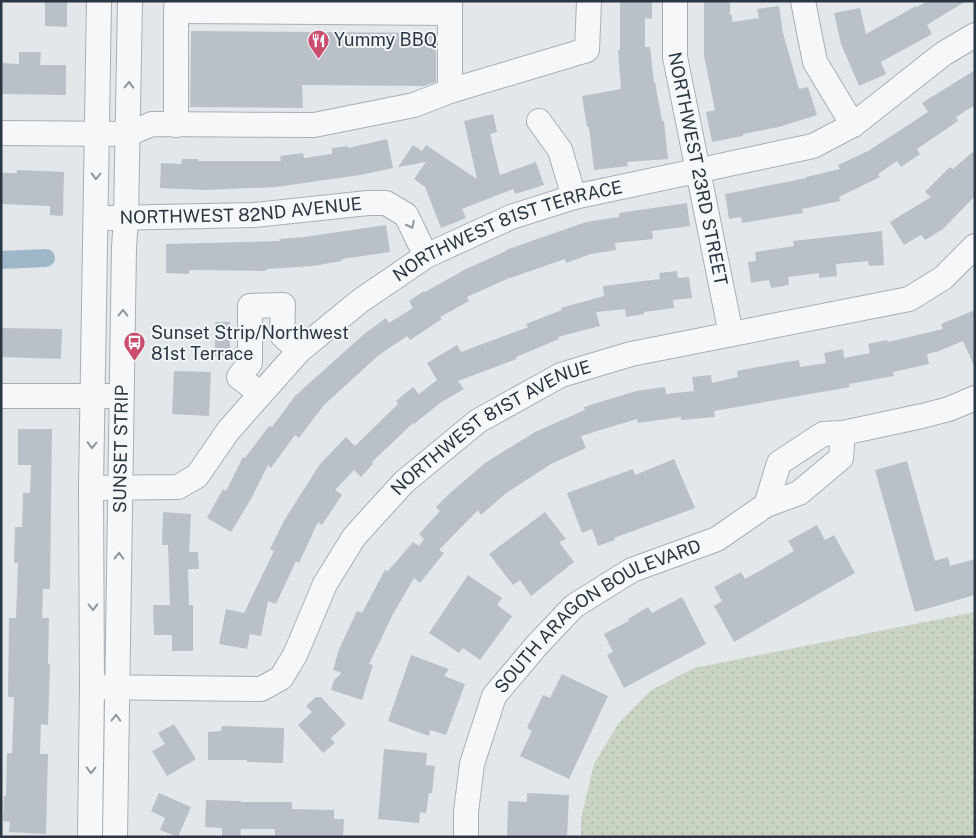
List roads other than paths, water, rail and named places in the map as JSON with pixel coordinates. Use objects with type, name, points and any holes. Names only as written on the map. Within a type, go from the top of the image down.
[{"type":"street","name":"SUNSET STRIP","points":[[90,837],[92,687],[91,488],[99,1]]},
{"type":"street","name":"SUNSET STRIP","points":[[115,837],[121,397],[130,1]]},
{"type":"street","points":[[1,133],[128,134],[152,124],[314,125],[414,105],[450,91],[587,50],[588,1]]},
{"type":"street","name":"NORTHWEST 23RD STREET","points":[[675,1],[675,57],[731,334]]},
{"type":"street","points":[[803,1],[815,62],[853,126]]},
{"type":"street","points":[[176,125],[177,6],[450,7],[450,91]]},
{"type":"street","name":"NORTHWEST 81ST TERRACE","points":[[91,488],[178,487],[197,476],[228,432],[299,351],[360,301],[426,256],[512,217],[574,197],[813,146],[853,126],[943,54],[975,35]]},
{"type":"street","points":[[539,121],[560,150],[574,197]]},
{"type":"street","name":"NORTHWEST 82ND AVENUE","points":[[95,218],[254,215],[368,203],[386,203],[406,215],[426,256]]},
{"type":"street","name":"NORTHWEST 81ST AVENUE","points":[[92,687],[261,689],[281,678],[295,655],[325,584],[354,537],[404,482],[478,421],[561,375],[631,354],[909,299],[943,278],[975,246]]},
{"type":"street","points":[[261,394],[239,377],[250,363],[250,306],[283,306],[282,335],[299,351]]},
{"type":"street","points":[[1,396],[121,397]]},
{"type":"street","points":[[766,505],[787,458],[823,434],[843,433],[949,409],[975,398]]},
{"type":"street","name":"SOUTH ARAGON BOULEVARD","points":[[466,837],[466,812],[472,764],[494,696],[574,606],[632,570],[717,539],[766,505],[800,493],[841,458],[843,433]]},
{"type":"street","points":[[787,458],[813,483]]},
{"type":"waterway","points":[[1,260],[46,258]]},
{"type":"place","name":"Yummy BBQ","points":[[318,59]]},
{"type":"place","name":"Sunset Strip/Northwest 81st Terrace","points":[[135,362]]}]
